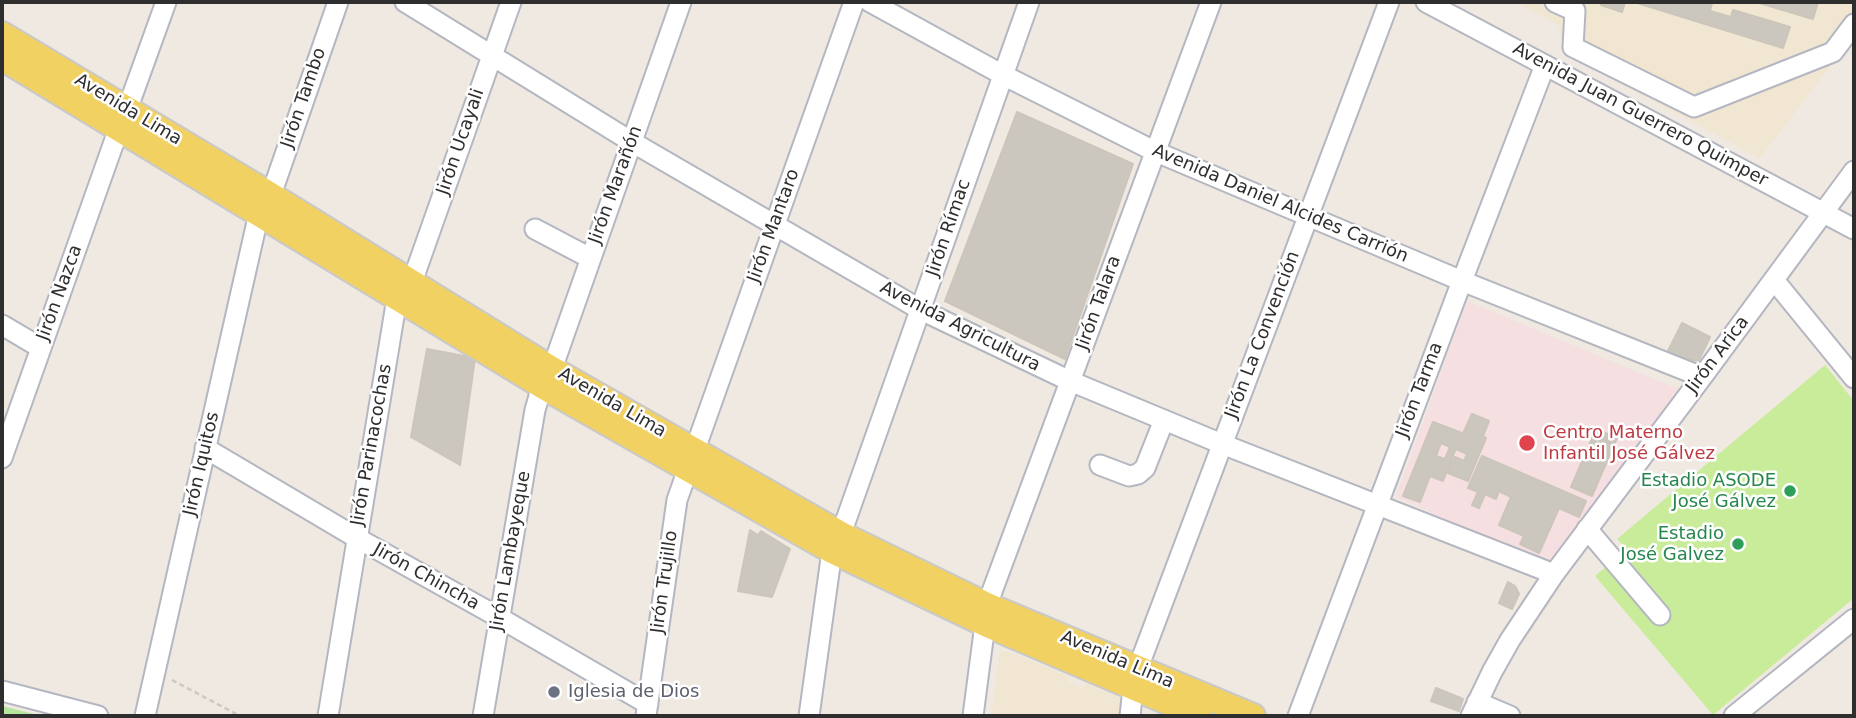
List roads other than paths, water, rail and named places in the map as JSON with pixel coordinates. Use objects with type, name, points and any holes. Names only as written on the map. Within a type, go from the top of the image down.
[{"type":"main road","name":"Avenida Lima","points":[[2,34],[123,119]]},
{"type":"main road","name":"Avenida Lima","points":[[2,58],[123,119],[547,377],[836,543],[986,615],[1136,678],[1253,716]]},
{"type":"main road","name":"Avenida Lima","points":[[1136,678],[1200,716]]},
{"type":"street","name":"Jirón Nazca","points":[[2,458],[166,2]]},
{"type":"street","name":"Jirón Tambo","points":[[265,204],[338,2]]},
{"type":"street","name":"Avenida Agricultura","points":[[405,2],[632,142],[920,310],[1070,382],[1554,574]]},
{"type":"street","name":"Jirón Ucayali","points":[[404,290],[511,2]]},
{"type":"street","name":"Jirón Marañón","points":[[547,377],[681,2]]},
{"type":"street","name":"Jirón Mantaro","points":[[690,460],[854,2]]},
{"type":"street","name":"Avenida Daniel Alcides Carrión","points":[[870,2],[1003,75],[1154,151],[1462,281],[1702,377]]},
{"type":"street","name":"Jirón Rímac","points":[[809,716],[836,543],[1030,2]]},
{"type":"street","name":"Jirón Talara","points":[[973,716],[986,615],[1154,151],[1211,2]]},
{"type":"street","name":"Jirón La Convención","points":[[1130,716],[1136,678],[1389,2]]},
{"type":"street","name":"Avenida Juan Guerrero Quimper","points":[[1426,2],[1854,229]]},
{"type":"street","points":[[1555,2],[1575,11],[1573,47],[1694,107],[1833,52],[1854,24]]},
{"type":"street","name":"Jirón Tarma","points":[[1298,716],[1545,65]]},
{"type":"street","name":"Jirón Arica","points":[[1474,709],[1510,640],[1554,574],[1854,171]]},
{"type":"street","name":"Jirón Iquitos","points":[[145,716],[205,448],[265,204]]},
{"type":"street","points":[[535,229],[590,258]]},
{"type":"street","points":[[1774,280],[1854,378]]},
{"type":"street","name":"Jirón Parinacochas","points":[[328,716],[357,538],[404,290]]},
{"type":"street","points":[[2,325],[41,348]]},
{"type":"street","name":"Jirón Lambayeque","points":[[483,716],[535,410],[547,377]]},
{"type":"street","points":[[1100,465],[1129,476],[1138,474],[1145,468],[1164,420]]},
{"type":"street","name":"Jirón Chincha","points":[[205,448],[500,618],[647,710]]},
{"type":"street","name":"Jirón Trujillo","points":[[647,710],[677,500],[690,460]]},
{"type":"street","points":[[1587,529],[1660,615]]},
{"type":"street","points":[[1734,716],[1854,618]]},
{"type":"street","points":[[2,691],[97,716]]},
{"type":"street","points":[[1474,709],[1510,716]]},
{"type":"place","name":"Centro Materno Infantil José Gálvez","points":[[1527,443]]},
{"type":"place","name":"Estadio ASODE José Gálvez","points":[[1790,491]]},
{"type":"place","name":"Estadio José Galvez","points":[[1738,544]]},
{"type":"place","name":"Iglesia de Dios","points":[[554,692]]}]
